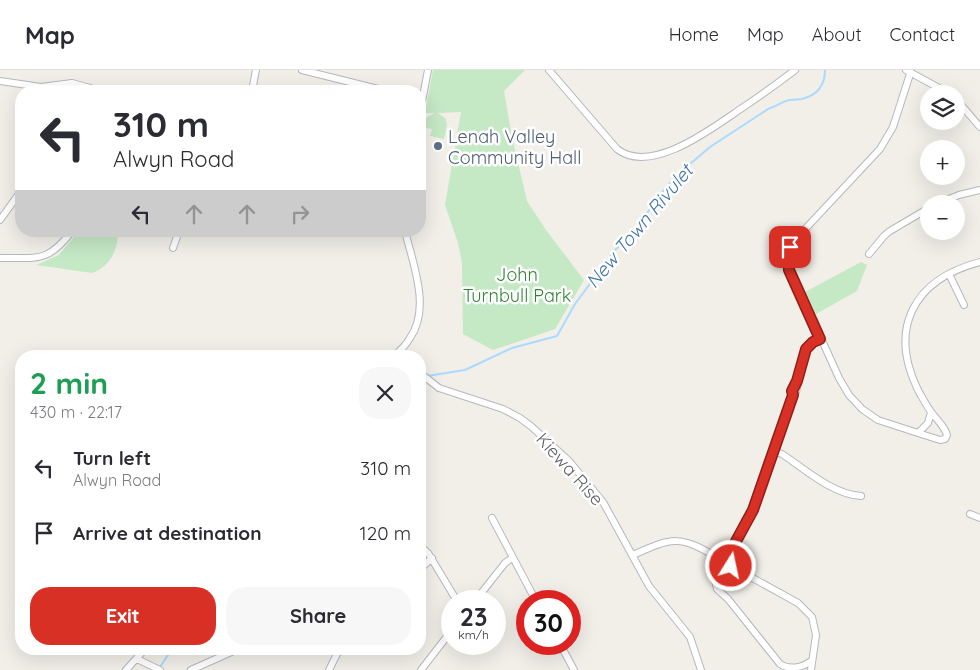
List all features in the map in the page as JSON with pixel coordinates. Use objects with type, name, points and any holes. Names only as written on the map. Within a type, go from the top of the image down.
[{"type":"street","points":[[253,85],[256,70]]},
{"type":"street","points":[[302,70],[362,85]]},
{"type":"street","points":[[424,85],[428,70]]},
{"type":"street","points":[[549,70],[617,149],[624,154],[643,157],[667,151],[698,138],[795,70]]},
{"type":"street","points":[[920,78],[923,70]]},
{"type":"street","points":[[933,85],[908,72],[893,127],[880,149],[790,247],[789,270],[843,386],[862,409],[878,420],[940,440],[946,437],[946,431],[931,412],[915,383],[908,365],[905,347],[906,329],[911,313],[917,301],[924,293],[949,274],[965,266],[980,262]]},
{"type":"street","points":[[0,81],[27,85]]},
{"type":"street","points":[[56,85],[72,83],[79,85]]},
{"type":"street","points":[[965,110],[980,127]]},
{"type":"street","points":[[957,195],[980,190]]},
{"type":"street","points":[[0,220],[15,199]]},
{"type":"street","points":[[869,254],[884,236],[920,214]]},
{"type":"street","points":[[0,258],[29,259],[43,256],[59,247],[67,237]]},
{"type":"street","points":[[173,248],[177,237]]},
{"type":"street","points":[[401,350],[413,333],[421,310],[407,237]]},
{"type":"street","points":[[949,274],[964,306]]},
{"type":"street","points":[[728,556],[753,510],[793,395],[796,392],[797,381],[806,349],[813,342],[820,339]]},
{"type":"street","name":"Kiewa Rise","points":[[426,378],[432,383],[454,394],[503,409],[520,418],[532,426],[569,461],[597,494],[651,589],[690,637],[701,670]]},
{"type":"street","points":[[918,433],[928,423],[931,412]]},
{"type":"street","points":[[774,451],[782,454],[830,486],[850,495],[861,496]]},
{"type":"street","points":[[970,514],[980,518]]},
{"type":"street","points":[[492,518],[530,590]]},
{"type":"street","points":[[633,555],[664,542],[679,540],[693,544],[718,558]]},
{"type":"street","points":[[426,552],[432,558],[451,590]]},
{"type":"street","points":[[728,556],[723,555],[718,558],[716,564],[721,569],[726,570],[731,566]]},
{"type":"street","points":[[728,556],[731,566]]},
{"type":"street","points":[[426,564],[432,558]]},
{"type":"street","points":[[484,590],[505,563],[512,558]]},
{"type":"street","points":[[731,566],[806,609],[812,617],[816,635],[811,670]]},
{"type":"street","points":[[721,569],[715,580],[717,589],[728,599],[780,664],[784,668],[793,669],[805,666],[811,661]]},
{"type":"street","points":[[421,670],[441,644]]},
{"type":"street","points":[[126,670],[140,655]]},
{"type":"street","points":[[191,670],[225,655]]},
{"type":"street","points":[[329,670],[336,655]]},
{"type":"street","points":[[566,655],[574,670]]},
{"type":"street","points":[[137,659],[160,670]]},
{"type":"green space","name":"John Turnbull Park","points":[[433,70],[525,70],[504,91],[512,137],[527,201],[546,230],[584,280],[555,329],[493,350],[463,334],[462,263],[458,243],[445,205],[461,112],[438,113],[446,119],[447,125],[444,139],[430,136],[432,129],[426,128],[426,119],[435,113],[426,113]]},
{"type":"green space","points":[[74,237],[117,237],[117,244],[112,257],[104,267],[92,273],[36,265],[59,255]]},
{"type":"green space","points":[[861,262],[867,265],[857,291],[816,314],[805,292]]},
{"type":"waterway","name":"New Town Rivulet","points":[[427,376],[465,370],[512,348],[557,336],[575,304],[615,250],[638,227],[658,197],[677,175],[710,147],[768,109],[788,100],[802,99],[812,95],[822,85],[825,70]]},
{"type":"waterway","name":"New Town Rivulet","points":[[160,667],[168,655]]},
{"type":"place","name":"Lenah Valley Community Hall","points":[[438,146]]},
{"type":"route","points":[[731,566],[728,556],[753,510],[793,395],[792,391],[797,381],[804,354],[809,345],[820,339],[789,270],[788,253],[790,247]]}]
